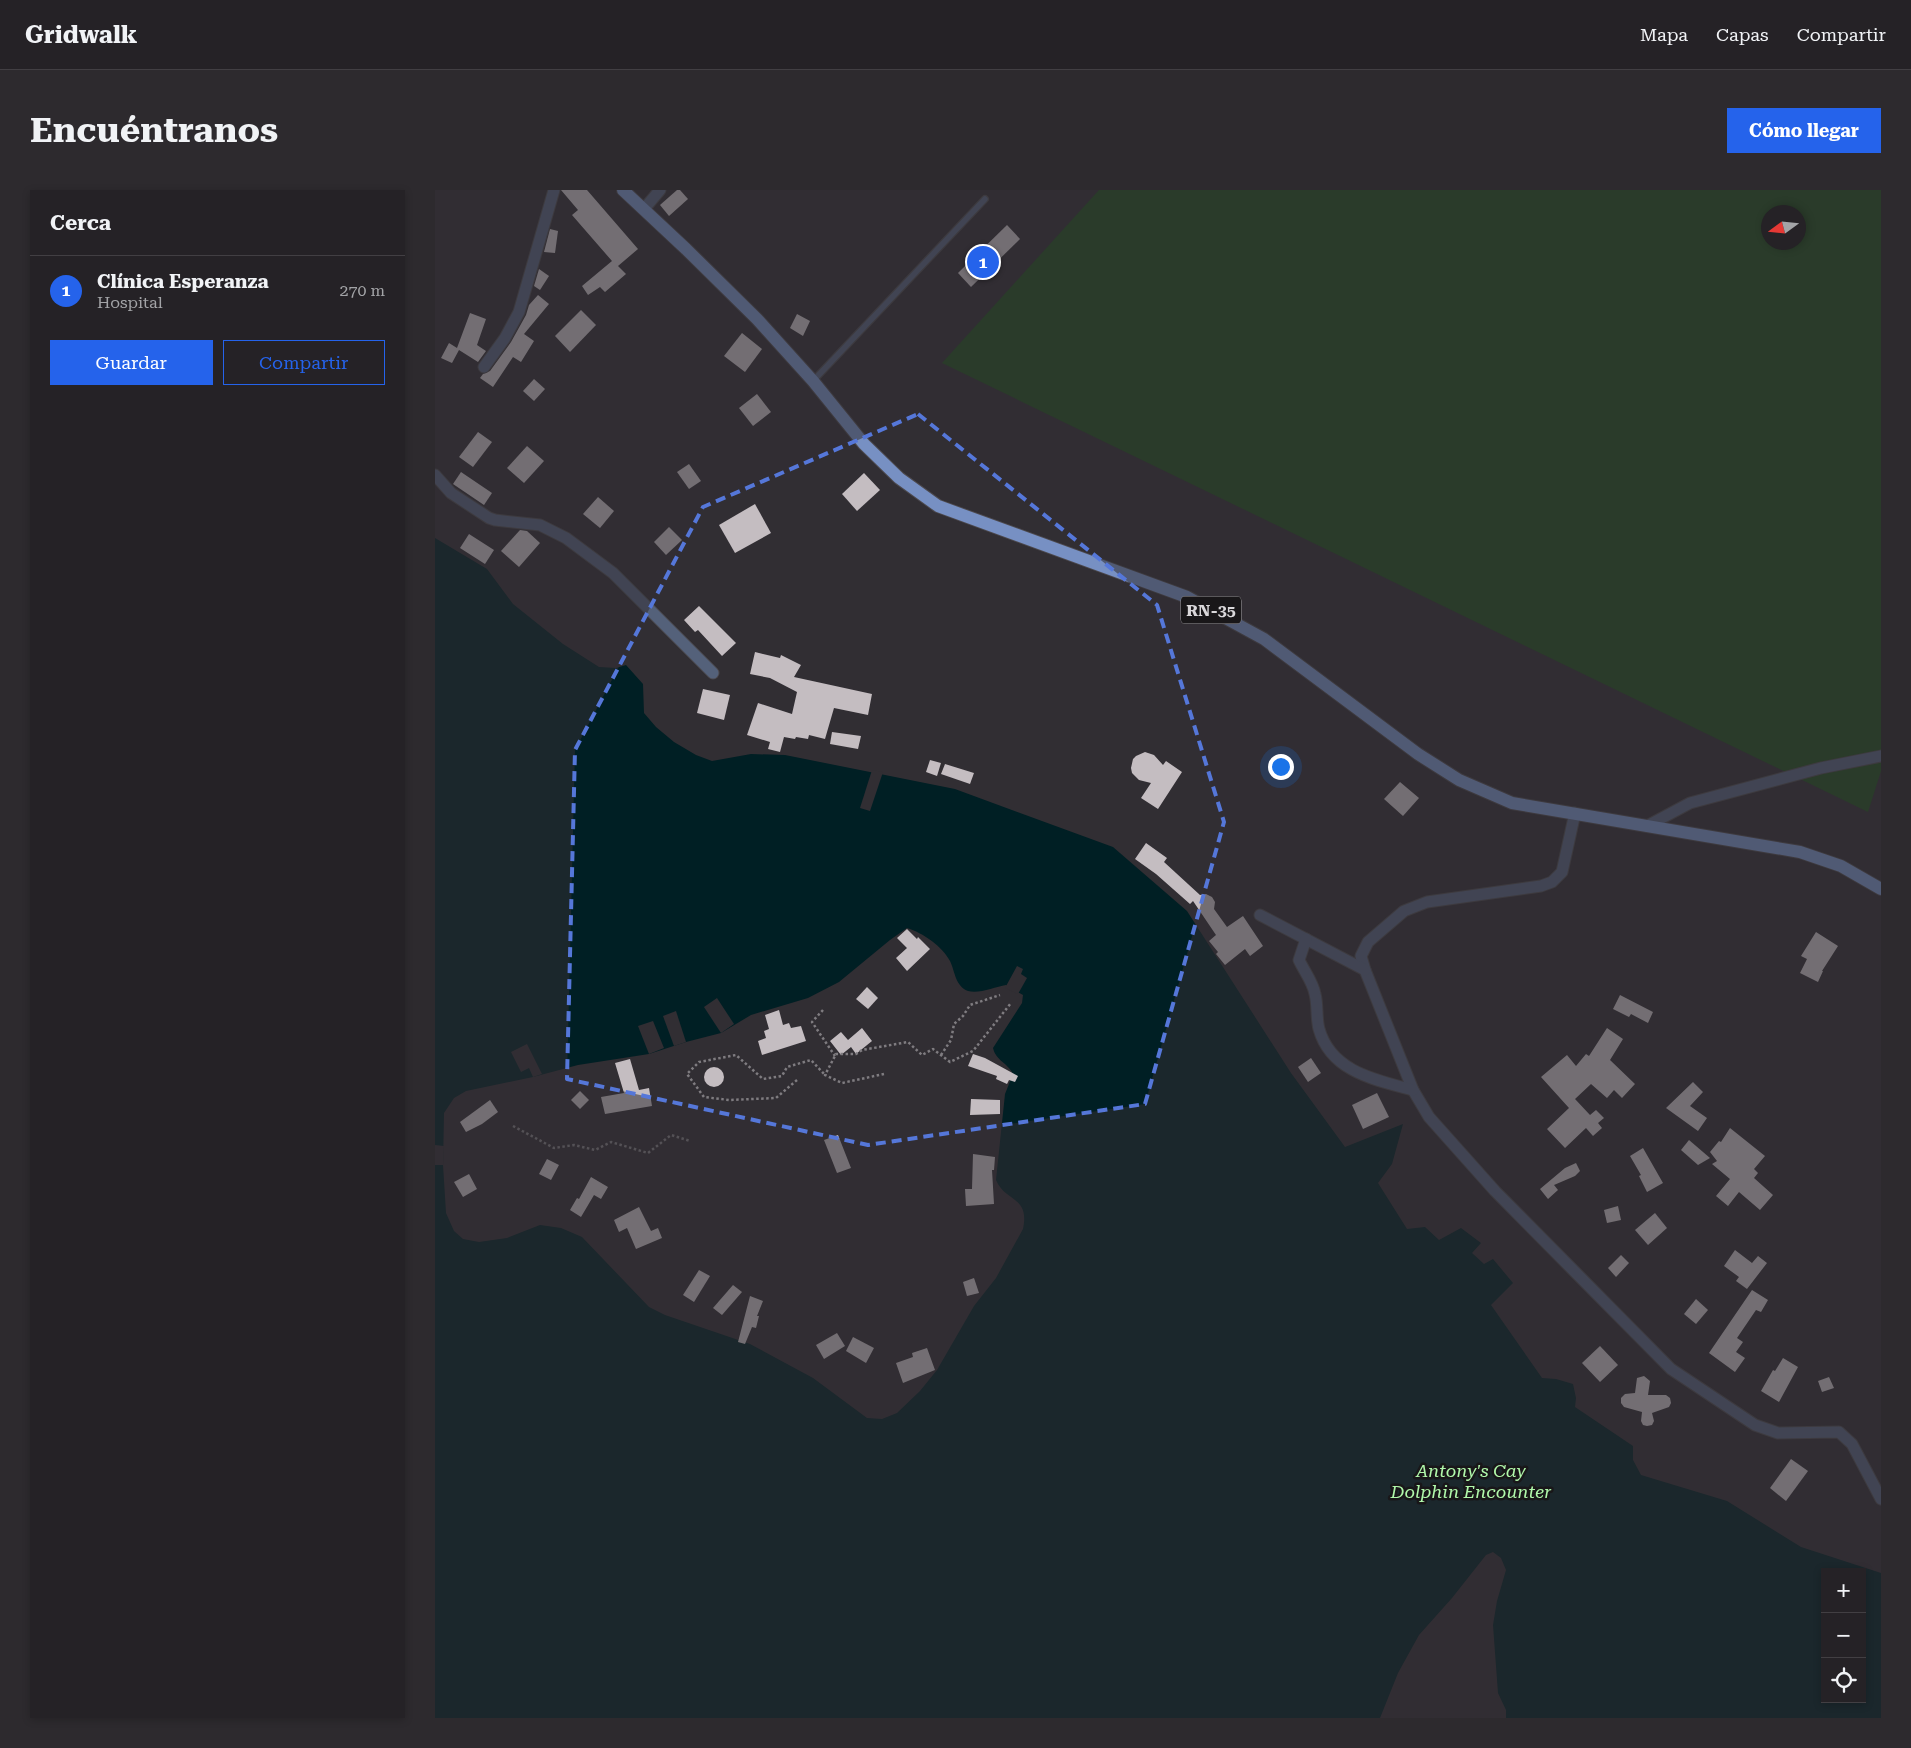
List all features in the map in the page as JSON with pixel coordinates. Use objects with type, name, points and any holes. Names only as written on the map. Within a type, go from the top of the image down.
[{"type":"main road","name":"RN-35","points":[[623,190],[757,320],[813,381],[871,451],[899,478],[938,506],[1187,597],[1265,639],[1418,754],[1459,780],[1512,803],[1800,852],[1841,866],[1881,889]]},
{"type":"street","points":[[484,367],[505,338],[519,312],[554,190]]},
{"type":"street","points":[[644,209],[660,190]]},
{"type":"street","points":[[435,474],[451,493],[489,518],[539,525],[566,538],[613,573],[713,673]]},
{"type":"street","points":[[1647,826],[1690,803],[1821,768],[1881,756]]},
{"type":"street","points":[[1575,813],[1561,872],[1552,882],[1541,886],[1427,902],[1404,911],[1368,942],[1361,956],[1365,970],[1413,1090],[1429,1117],[1495,1191],[1671,1369],[1755,1425],[1779,1433],[1839,1432],[1851,1444],[1881,1499]]},
{"type":"street","points":[[1259,915],[1365,970]]},
{"type":"street","points":[[1306,939],[1299,960],[1315,994],[1319,1028],[1326,1045],[1336,1059],[1351,1070],[1370,1078],[1413,1090]]},
{"type":"lane","points":[[813,381],[985,200]]},
{"type":"path","points":[[941,1055],[951,1040],[954,1024],[963,1016],[970,1005],[1000,995]]},
{"type":"path","points":[[825,1075],[836,1054],[856,1054],[861,1050],[908,1042],[922,1055],[933,1049],[950,1062],[973,1051],[1011,1003]]},
{"type":"path","points":[[823,1010],[812,1022],[835,1056]]},
{"type":"path","points":[[797,1080],[775,1098],[729,1100],[704,1097],[687,1074],[699,1062],[736,1055],[763,1079],[782,1076],[787,1067],[811,1060],[825,1075],[842,1083],[884,1074]]},
{"type":"path","points":[[513,1126],[554,1148],[574,1145],[595,1150],[611,1142],[648,1153],[671,1135],[690,1141]]},
{"type":"highlighted area","points":[[918,414],[1157,605],[1224,822],[1145,1104],[868,1145],[567,1079],[575,750],[703,507]]},
{"type":"green space","points":[[1099,190],[1881,190],[1881,771],[1868,812],[942,363]]},
{"type":"water","points":[[435,538],[487,569],[513,604],[563,644],[599,667],[616,668],[626,665],[643,684],[644,713],[656,727],[674,742],[696,755],[712,761],[751,754],[785,755],[955,789],[1113,847],[1187,911],[1291,1073],[1345,1147],[1403,1124],[1392,1164],[1378,1183],[1407,1229],[1425,1227],[1439,1240],[1461,1228],[1481,1243],[1472,1253],[1484,1264],[1493,1259],[1513,1283],[1491,1305],[1542,1378],[1556,1379],[1573,1384],[1576,1398],[1575,1407],[1633,1446],[1633,1460],[1641,1475],[1727,1501],[1801,1547],[1866,1568],[1821,1568],[1821,1703],[1866,1703],[1866,1568],[1881,1573],[1881,1718],[1506,1718],[1506,1710],[1498,1693],[1493,1625],[1497,1601],[1506,1570],[1501,1558],[1493,1552],[1486,1555],[1452,1598],[1419,1635],[1398,1673],[1380,1718],[435,1718]],"holes":[[[907,928],[919,933],[937,945],[947,955],[958,982],[964,989],[977,992],[1006,985],[1023,995],[1022,1003],[993,1048],[997,1056],[1013,1074],[1005,1094],[996,1180],[1000,1187],[1020,1205],[1024,1218],[1023,1229],[996,1278],[974,1306],[937,1370],[920,1391],[897,1413],[882,1419],[867,1418],[813,1378],[750,1344],[665,1315],[649,1307],[582,1237],[561,1228],[540,1225],[507,1238],[479,1242],[463,1239],[454,1231],[446,1213],[443,1165],[444,1113],[454,1098],[466,1091],[533,1077],[578,1065],[649,1054],[721,1033],[751,1015],[808,998],[839,982]]]},
{"type":"pier","points":[[872,770],[883,772],[870,811],[860,808]]},
{"type":"pier","points":[[1017,966],[1023,969],[1021,974],[1027,978],[1018,994],[1005,988]]},
{"type":"pier","points":[[717,998],[734,1024],[721,1033],[704,1007]]},
{"type":"pier","points":[[676,1011],[686,1042],[674,1046],[663,1016]]},
{"type":"pier","points":[[653,1021],[664,1048],[649,1054],[638,1026]]},
{"type":"pier","points":[[527,1044],[542,1074],[533,1077],[529,1068],[521,1072],[511,1052]]},
{"type":"pier","points":[[435,1145],[444,1146],[443,1165],[435,1165]]},
{"type":"building","points":[[561,190],[587,190],[638,249],[618,266],[626,274],[605,292],[600,287],[588,295],[582,286],[612,261],[572,215],[578,210]]},
{"type":"building","points":[[677,190],[680,190],[688,199],[669,216],[660,205]]},
{"type":"building","points":[[1007,225],[1020,239],[971,287],[958,273]]},
{"type":"building","points":[[550,229],[558,231],[555,253],[544,252]]},
{"type":"building","points":[[539,269],[549,276],[540,290],[534,286]]},
{"type":"building","points":[[538,295],[549,304],[524,334],[534,341],[521,362],[513,357],[493,387],[480,378],[483,374],[490,371],[511,342],[526,315],[529,305]]},
{"type":"building","points":[[581,310],[596,325],[570,352],[555,336]]},
{"type":"building","points":[[470,313],[486,319],[477,345],[486,351],[478,362],[459,350],[452,363],[441,358],[449,343],[457,348]]},
{"type":"building","points":[[797,314],[810,321],[803,336],[790,328]]},
{"type":"building","points":[[742,333],[762,349],[745,372],[724,356]]},
{"type":"building","points":[[534,379],[545,389],[534,401],[523,391]]},
{"type":"building","points":[[757,394],[771,412],[753,426],[739,408]]},
{"type":"building","points":[[478,432],[492,442],[473,467],[459,457]]},
{"type":"building","points":[[527,446],[544,461],[524,483],[507,468]]},
{"type":"building","points":[[689,464],[701,481],[689,489],[677,472]]},
{"type":"building","points":[[461,472],[492,493],[484,505],[453,484]]},
{"type":"building","points":[[864,473],[880,490],[857,511],[842,494]]},
{"type":"building","points":[[598,497],[614,511],[600,528],[583,514]]},
{"type":"building","points":[[755,504],[771,533],[735,553],[719,525]]},
{"type":"building","points":[[669,527],[682,540],[666,555],[654,542]]},
{"type":"building","points":[[520,530],[527,531],[540,543],[519,567],[501,551]]},
{"type":"building","points":[[469,534],[494,550],[485,564],[460,548]]},
{"type":"building","points":[[699,606],[736,643],[722,656],[698,630],[695,632],[684,620]]},
{"type":"building","points":[[755,652],[780,658],[781,655],[801,665],[794,677],[872,694],[868,715],[834,708],[825,739],[809,735],[808,739],[784,737],[780,752],[768,749],[770,742],[747,735],[758,703],[792,714],[797,692],[770,678],[750,674]]},
{"type":"building","points":[[703,689],[730,695],[724,720],[697,713]]},
{"type":"building","points":[[832,732],[861,736],[858,749],[830,744]]},
{"type":"building","points":[[1145,752],[1154,755],[1163,765],[1166,761],[1182,772],[1158,809],[1141,798],[1151,783],[1139,780],[1132,773],[1133,759]]},
{"type":"building","points":[[930,760],[941,763],[937,776],[926,772]]},
{"type":"building","points":[[945,764],[974,773],[970,784],[941,774]]},
{"type":"building","points":[[1400,782],[1419,798],[1403,816],[1384,799]]},
{"type":"building","points":[[1146,843],[1167,858],[1164,862],[1200,895],[1206,894],[1212,897],[1215,902],[1214,909],[1227,927],[1243,916],[1263,946],[1250,956],[1245,949],[1225,965],[1209,941],[1216,935],[1193,901],[1190,904],[1156,874],[1135,859]]},
{"type":"building","points":[[907,929],[930,949],[907,971],[896,958],[907,948],[897,938]]},
{"type":"building","points":[[1816,932],[1838,946],[1822,971],[1818,982],[1800,973],[1807,959],[1801,956]]},
{"type":"building","points":[[867,987],[878,998],[868,1009],[856,999]]},
{"type":"building","points":[[1620,995],[1653,1012],[1648,1023],[1631,1014],[1629,1017],[1613,1009]]},
{"type":"building","points":[[779,1010],[783,1025],[789,1023],[791,1028],[801,1026],[806,1041],[762,1055],[758,1041],[766,1038],[764,1031],[769,1029],[765,1015]]},
{"type":"building","points":[[862,1028],[872,1041],[856,1054],[851,1047],[841,1055],[830,1041],[841,1032],[848,1040]]},
{"type":"building","points":[[1607,1028],[1623,1039],[1610,1060],[1635,1084],[1622,1098],[1614,1090],[1607,1098],[1591,1084],[1575,1099],[1590,1115],[1596,1110],[1604,1118],[1598,1123],[1602,1128],[1593,1136],[1586,1128],[1565,1148],[1547,1129],[1569,1108],[1541,1077],[1567,1055],[1576,1066],[1586,1054],[1589,1056]]},
{"type":"building","points":[[973,1054],[985,1058],[1018,1076],[1015,1082],[1009,1080],[1007,1084],[996,1079],[997,1076],[968,1066]]},
{"type":"building","points":[[1311,1058],[1321,1073],[1308,1082],[1298,1067]]},
{"type":"building","points":[[630,1059],[639,1090],[649,1088],[652,1106],[605,1114],[601,1097],[624,1093],[615,1063]]},
{"type":"building","points":[[714,1067],[721,1070],[724,1077],[721,1084],[714,1087],[707,1084],[704,1077],[707,1070]]},
{"type":"building","points":[[1693,1082],[1703,1092],[1690,1106],[1707,1118],[1698,1131],[1666,1108]]},
{"type":"building","points":[[580,1091],[589,1100],[580,1109],[571,1100]]},
{"type":"building","points":[[1377,1093],[1389,1117],[1363,1129],[1352,1105]]},
{"type":"building","points":[[971,1099],[1000,1100],[1000,1114],[970,1115]]},
{"type":"building","points":[[490,1100],[498,1112],[482,1124],[466,1132],[460,1122]]},
{"type":"building","points":[[1730,1128],[1765,1156],[1754,1169],[1758,1173],[1754,1178],[1773,1195],[1760,1210],[1739,1192],[1728,1206],[1716,1196],[1730,1179],[1712,1164],[1717,1161],[1710,1152],[1719,1141],[1721,1142]]},
{"type":"building","points":[[838,1135],[851,1168],[837,1173],[824,1140]]},
{"type":"building","points":[[1689,1140],[1710,1158],[1698,1165],[1681,1150]]},
{"type":"building","points":[[1643,1148],[1663,1183],[1647,1192],[1639,1176],[1641,1175],[1630,1156]]},
{"type":"building","points":[[973,1154],[995,1157],[994,1170],[992,1170],[994,1204],[966,1206],[965,1189],[972,1189]]},
{"type":"building","points":[[547,1159],[559,1165],[551,1180],[539,1174]]},
{"type":"building","points":[[1576,1163],[1580,1171],[1575,1176],[1554,1185],[1558,1190],[1548,1199],[1540,1189],[1565,1168]]},
{"type":"building","points":[[469,1174],[477,1189],[463,1197],[454,1182]]},
{"type":"building","points":[[591,1177],[608,1187],[601,1199],[594,1195],[581,1217],[570,1210],[577,1198],[579,1199]]},
{"type":"building","points":[[1618,1206],[1621,1220],[1607,1223],[1604,1210]]},
{"type":"building","points":[[639,1207],[651,1231],[658,1228],[662,1238],[636,1249],[627,1228],[619,1232],[614,1220]]},
{"type":"building","points":[[1655,1213],[1667,1228],[1648,1245],[1635,1230]]},
{"type":"building","points":[[1735,1250],[1752,1263],[1758,1256],[1767,1263],[1747,1289],[1736,1281],[1739,1277],[1724,1266]]},
{"type":"building","points":[[1621,1255],[1629,1263],[1616,1277],[1608,1268]]},
{"type":"building","points":[[699,1270],[710,1276],[694,1302],[683,1295]]},
{"type":"building","points":[[974,1278],[979,1293],[967,1296],[963,1282]]},
{"type":"building","points":[[733,1285],[742,1292],[722,1315],[713,1308]]},
{"type":"building","points":[[1752,1290],[1768,1300],[1761,1312],[1756,1310],[1737,1338],[1743,1342],[1736,1352],[1745,1358],[1735,1372],[1709,1353]]},
{"type":"building","points":[[750,1296],[763,1301],[757,1316],[759,1316],[756,1328],[752,1327],[745,1344],[738,1342]]},
{"type":"building","points":[[1696,1299],[1708,1310],[1696,1324],[1684,1314]]},
{"type":"building","points":[[837,1333],[845,1346],[824,1359],[816,1345]]},
{"type":"building","points":[[853,1337],[874,1348],[866,1363],[846,1351]]},
{"type":"building","points":[[1600,1346],[1618,1365],[1600,1382],[1582,1363]]},
{"type":"building","points":[[927,1348],[935,1370],[903,1383],[896,1363],[913,1357],[912,1353]]},
{"type":"building","points":[[1783,1358],[1798,1367],[1779,1402],[1761,1391],[1773,1370],[1775,1371]]},
{"type":"building","points":[[1644,1376],[1650,1381],[1648,1395],[1666,1395],[1670,1398],[1671,1403],[1669,1407],[1652,1413],[1654,1421],[1652,1425],[1647,1426],[1643,1425],[1641,1421],[1642,1412],[1624,1407],[1621,1403],[1621,1398],[1625,1394],[1635,1393],[1637,1378]]},
{"type":"building","points":[[1829,1377],[1834,1388],[1822,1392],[1818,1381]]},
{"type":"building","points":[[1791,1459],[1808,1471],[1786,1501],[1770,1488]]},
{"type":"place","name":"Clínica Esperanza","points":[[983,262]]},
{"type":"park label","name":"Antony's Cay Dolphin Encounter","points":[[1471,1481]]}]
